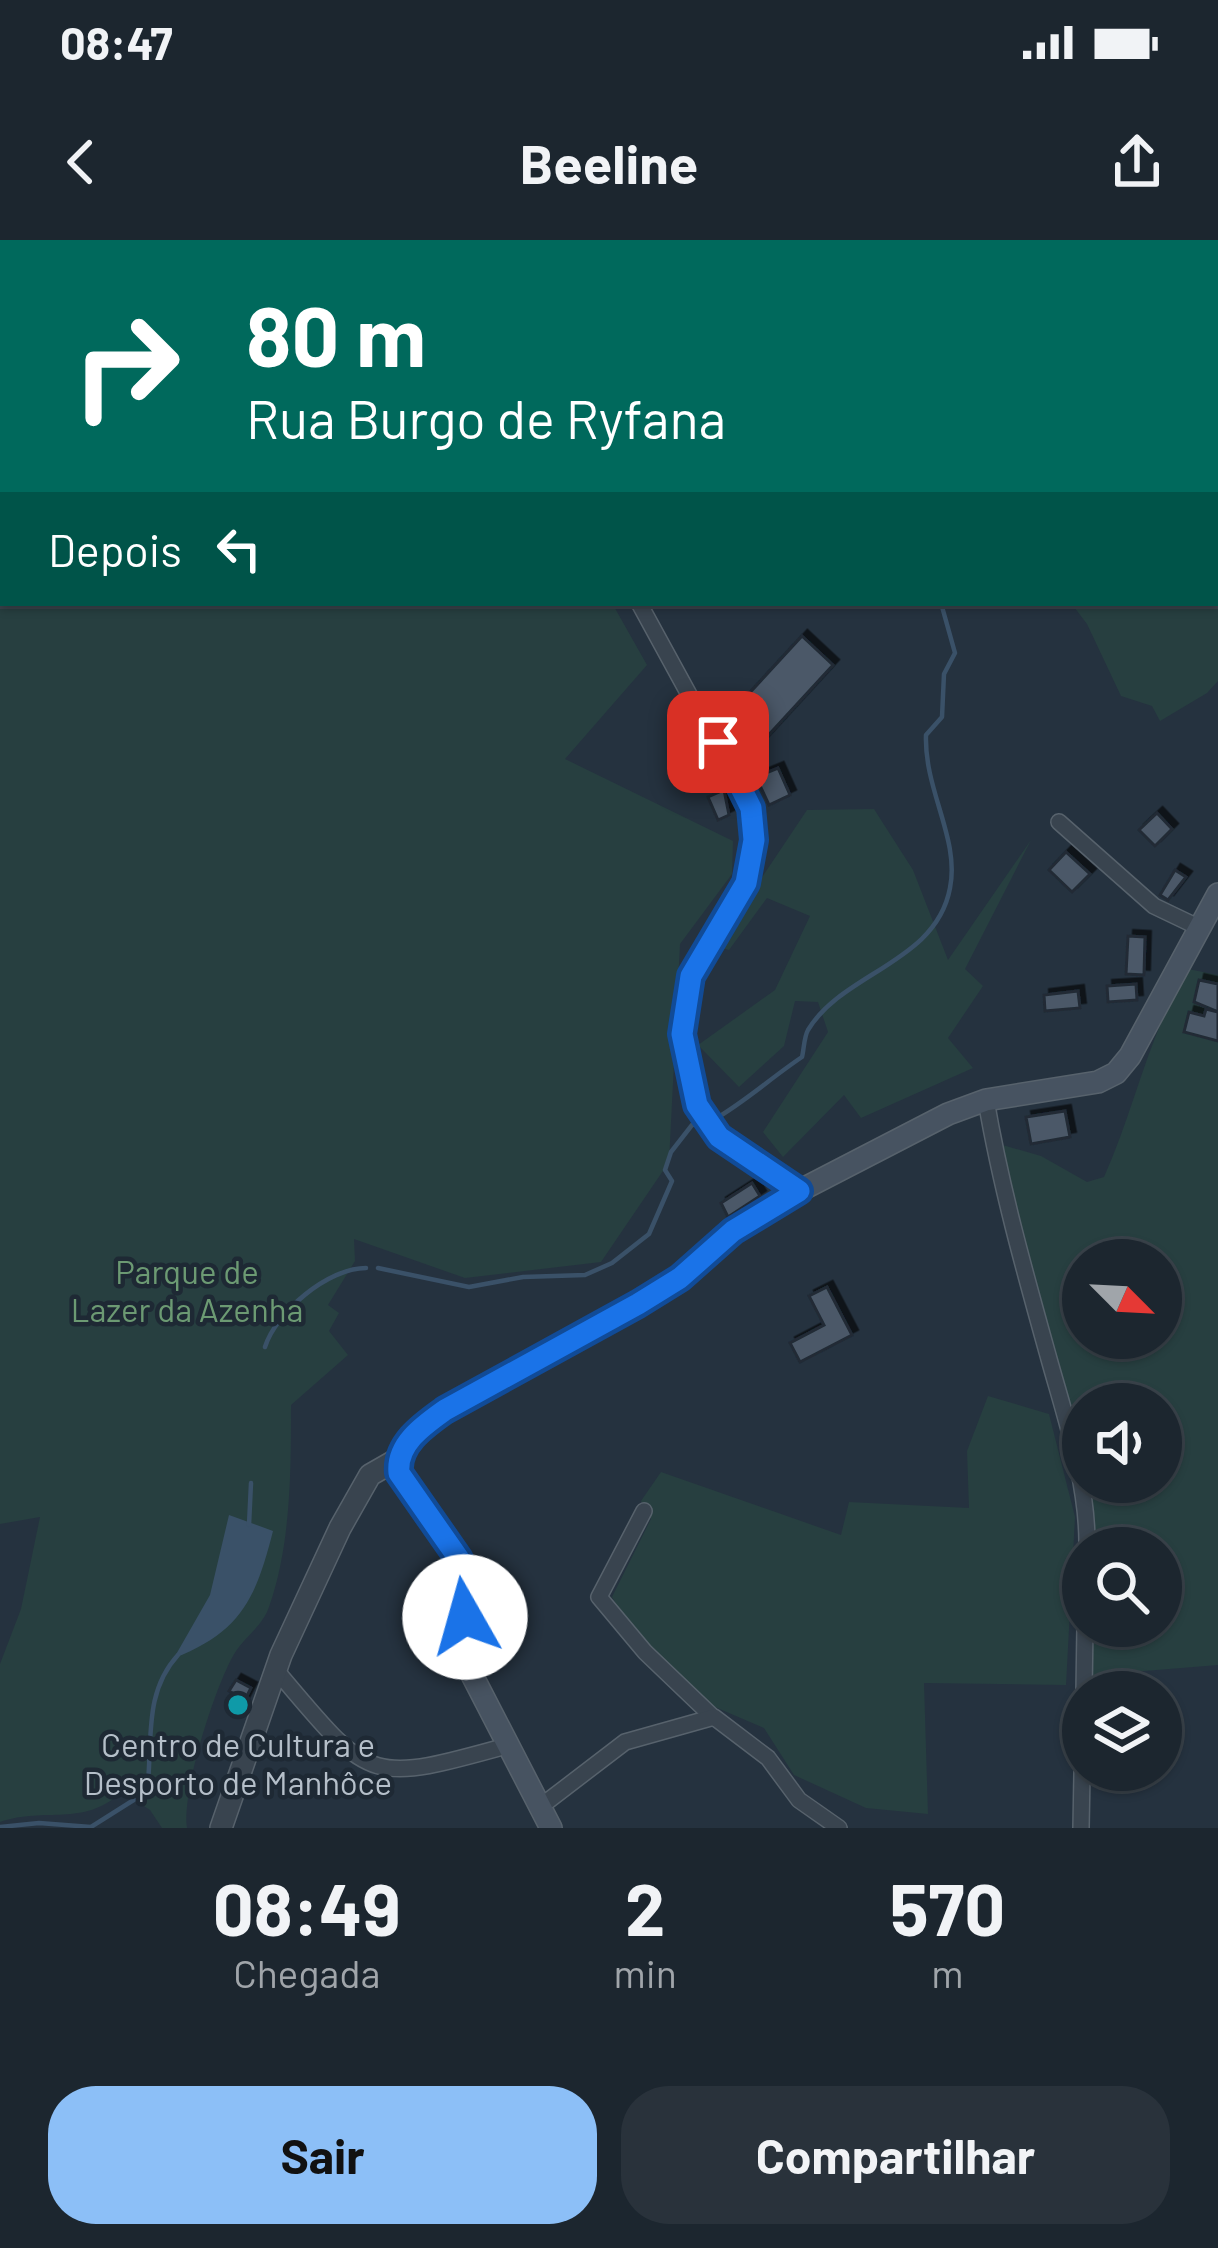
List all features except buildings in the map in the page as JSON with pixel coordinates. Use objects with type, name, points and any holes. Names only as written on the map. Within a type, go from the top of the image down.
[{"type":"main road","points":[[551,1828],[472,1676],[459,1559],[404,1484],[398,1459],[414,1434],[445,1410],[680,1278],[733,1231],[799,1191],[948,1114],[986,1100],[1097,1082],[1116,1073],[1130,1056],[1218,894]]},
{"type":"street","points":[[641,606],[751,808],[754,840],[746,883],[691,976],[682,1034],[697,1105],[719,1137],[799,1191]]},
{"type":"street","points":[[1059,822],[1154,906],[1200,928]]},
{"type":"street","points":[[986,1100],[1000,1180],[1074,1449],[1087,1527]]},
{"type":"street","points":[[221,1828],[276,1670],[340,1528],[370,1475],[398,1459]]},
{"type":"street","points":[[644,1511],[599,1598],[645,1652],[714,1718],[768,1758],[799,1800],[839,1828]]},
{"type":"street","points":[[276,1670],[339,1745],[370,1765],[412,1771],[510,1745]]},
{"type":"street","points":[[540,1807],[625,1742],[714,1718]]},
{"type":"street","points":[[1081,1828],[1082,1791]]},
{"type":"green space","name":"Parque de Lazer da Azenha","points":[[0,606],[614,606],[647,665],[565,759],[733,841],[732,874],[680,944],[669,1162],[601,1262],[465,1278],[354,1239],[355,1261],[328,1305],[339,1313],[329,1331],[348,1355],[291,1405],[282,1559],[266,1613],[236,1651],[219,1687],[189,1790],[187,1828],[162,1828],[150,1810],[122,1792],[92,1810],[0,1822],[0,1664],[21,1609],[40,1517],[0,1524]]},
{"type":"green space","points":[[1073,606],[1218,606],[1218,681],[1207,693],[1160,721],[1152,706],[1121,696],[1087,624]]},
{"type":"green space","points":[[874,809],[913,870],[948,960],[1031,840],[965,969],[983,986],[948,1038],[973,1068],[861,1118],[844,1095],[783,1157],[763,1132],[828,1032],[818,1002],[795,1001],[784,1046],[739,1087],[698,1045],[775,990],[810,916],[767,898],[729,950],[716,946],[807,810]]},
{"type":"green space","points":[[1188,969],[1218,975],[1218,1665],[1083,1671],[1084,1647],[1182,1647],[1182,1527],[1089,1527],[1091,1503],[1182,1503],[1182,1383],[1062,1383],[1062,1388],[999,1144],[1041,1156],[1087,1182],[1104,1177],[1152,1046]]},
{"type":"green space","points":[[988,1396],[1049,1414],[1062,1466],[1062,1503],[1071,1503],[1075,1517],[1074,1527],[1062,1527],[1062,1647],[1068,1647],[1067,1671],[1062,1671],[1062,1685],[924,1683],[928,1814],[866,1808],[794,1775],[764,1728],[715,1707],[672,1671],[632,1630],[612,1597],[651,1519],[641,1501],[661,1472],[841,1535],[849,1502],[969,1508],[967,1451]]},
{"type":"water","points":[[229,1515],[273,1531],[260,1575],[230,1624],[174,1658],[210,1595]]},
{"type":"waterway","points":[[715,1119],[802,1057],[807,1033],[824,1010],[908,951],[941,913],[952,870],[930,775],[926,735],[942,717],[944,674],[955,653],[942,606]]},
{"type":"waterway","points":[[378,1268],[469,1287],[523,1277],[585,1275],[612,1263],[649,1234],[672,1181],[665,1170],[671,1152],[692,1125],[700,1124]]},
{"type":"waterway","points":[[265,1347],[280,1320],[305,1294],[336,1275],[366,1268]]},
{"type":"waterway","points":[[249,1525],[251,1483]]},
{"type":"waterway","points":[[0,1827],[39,1823],[91,1827],[140,1796],[148,1783],[155,1699],[178,1655]]},
{"type":"place","name":"Centro de Cultura e Desporto de Manhôce","points":[[238,1705]]},
{"type":"route","points":[[465,1617],[459,1559],[399,1473],[398,1459],[414,1434],[445,1410],[680,1278],[733,1231],[799,1191],[719,1137],[697,1105],[682,1034],[691,976],[746,883],[754,840],[751,808],[718,742]]}]
